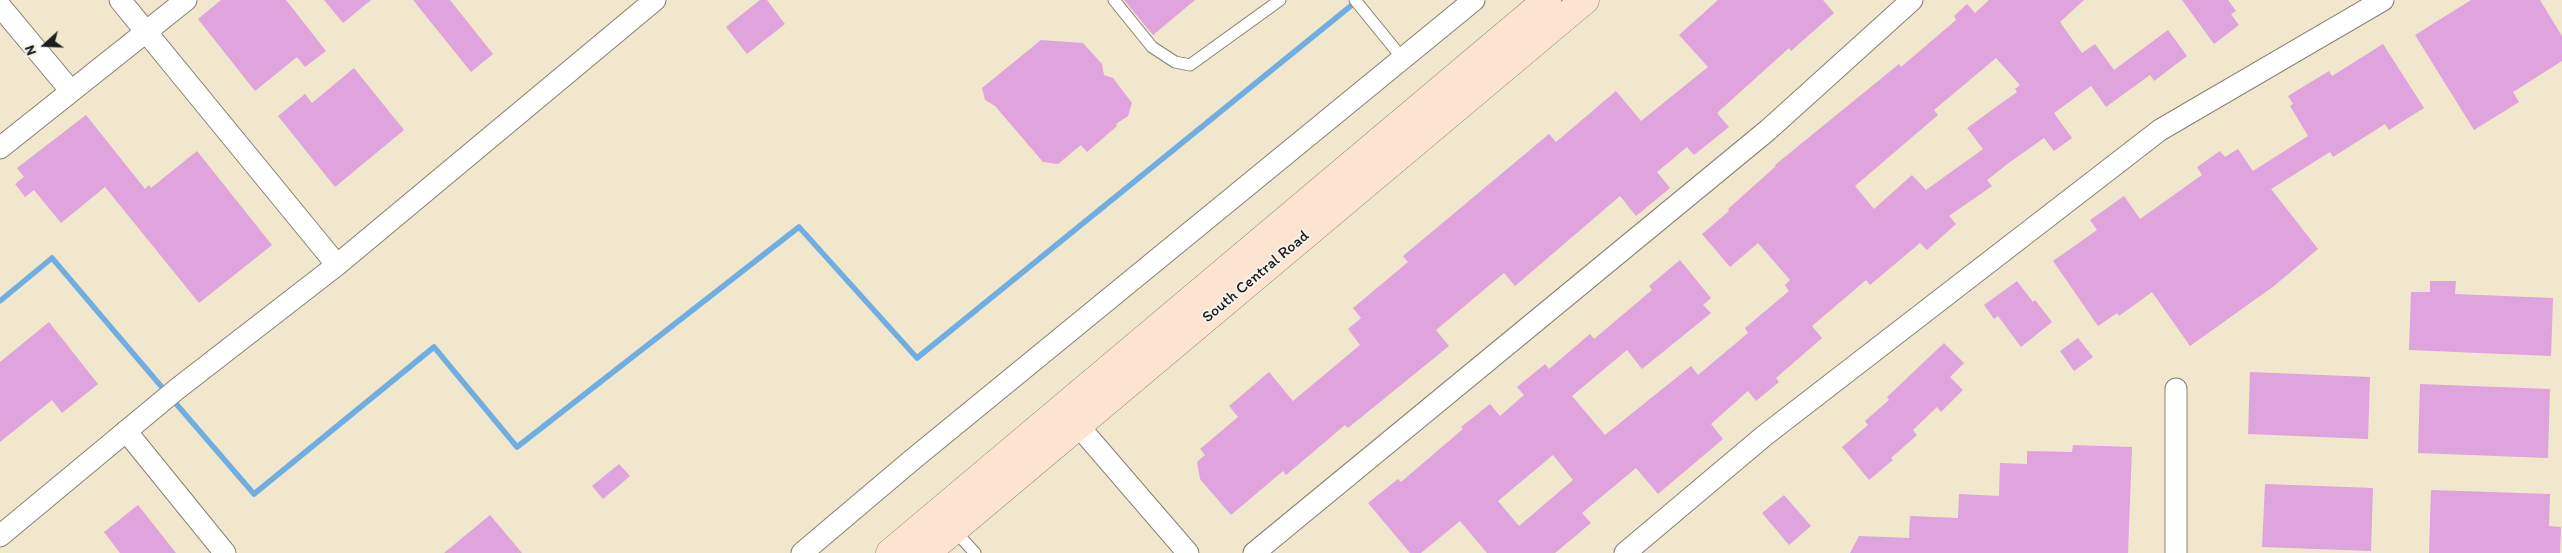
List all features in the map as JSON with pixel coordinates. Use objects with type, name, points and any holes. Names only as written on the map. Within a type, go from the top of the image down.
[{"type":"main road","name":"South Central Road","points":[[926,553],[954,530],[1070,417],[1548,0]]},
{"type":"main road","name":"South Central Road","points":[[890,553],[1070,417],[1585,0]]},
{"type":"street","points":[[120,0],[336,265]]},
{"type":"street","points":[[0,148],[186,0]]},
{"type":"street","points":[[0,536],[177,389],[336,265],[655,0]]},
{"type":"street","points":[[802,553],[912,460],[1474,0]]},
{"type":"street","points":[[1254,553],[1768,130],[1912,0]]},
{"type":"street","points":[[1625,553],[1764,436],[2160,130],[2383,0]]},
{"type":"street","points":[[0,6],[71,91]]},
{"type":"street","points":[[2176,389],[2176,553]]},
{"type":"street","points":[[1070,417],[1188,553]]},
{"type":"street","points":[[131,427],[225,553]]},
{"type":"lane","points":[[1114,0],[1152,47],[1175,62],[1190,65],[1280,0]]},
{"type":"lane","points":[[1354,0],[1403,59]]},
{"type":"lane","points":[[954,530],[975,553]]},
{"type":"building","points":[[221,0],[286,0],[326,51],[305,67],[297,57],[255,91],[198,19]]},
{"type":"building","points":[[324,0],[371,0],[343,23]]},
{"type":"building","points":[[413,0],[450,0],[493,54],[471,72]]},
{"type":"building","points":[[760,0],[767,0],[785,24],[747,54],[726,27]]},
{"type":"building","points":[[1124,0],[1195,0],[1153,35]]},
{"type":"building","points":[[1718,0],[1823,0],[1834,13],[1791,51],[1789,48],[1717,113],[1729,127],[1694,155],[1687,147],[1657,172],[1670,188],[1636,216],[1620,196],[1515,286],[1504,273],[1436,330],[1449,346],[1348,428],[1345,425],[1286,475],[1283,471],[1231,515],[1200,479],[1197,462],[1205,455],[1200,449],[1238,417],[1229,406],[1269,372],[1293,401],[1360,345],[1348,329],[1361,318],[1353,308],[1408,262],[1403,256],[1549,134],[1556,142],[1616,91],[1641,121],[1708,67],[1679,35]]},
{"type":"building","points":[[1989,0],[2084,0],[2060,22],[2082,53],[2095,44],[2114,70],[2168,30],[2187,56],[2154,81],[2150,75],[2106,107],[2091,86],[2054,113],[2072,138],[2054,151],[2044,138],[2010,162],[1987,180],[1992,186],[1949,216],[1956,224],[1927,250],[1920,243],[1870,285],[1866,280],[1812,326],[1822,338],[1776,378],[1779,382],[1756,401],[1748,391],[1711,424],[1723,439],[1658,494],[1636,468],[1582,513],[1591,523],[1555,553],[1487,553],[1460,521],[1421,553],[1410,553],[1368,503],[1398,479],[1401,482],[1463,429],[1461,427],[1490,404],[1500,416],[1524,395],[1517,387],[1545,364],[1549,369],[1590,334],[1594,339],[1652,290],[1649,286],[1680,260],[1711,298],[1703,305],[1711,313],[1642,369],[1627,350],[1572,396],[1605,435],[1691,366],[1698,375],[1748,333],[1745,328],[1789,291],[1785,285],[1790,280],[1758,243],[1730,267],[1702,234],[1729,211],[1728,209],[1775,165],[1899,64],[1901,67],[1956,20],[1954,16],[1967,4],[1975,13]],"holes":[[[1996,58],[2020,85],[2015,89],[2017,92],[1967,128],[1983,149],[1926,190],[1912,175],[1874,209],[1855,186],[1938,115],[1934,110]],[[1553,455],[1573,480],[1519,526],[1498,501]]]},
{"type":"building","points":[[2182,0],[2228,0],[2236,11],[2231,14],[2239,25],[2214,44]]},
{"type":"building","points":[[2471,0],[2540,0],[2562,36],[2562,61],[2513,92],[2519,102],[2474,130],[2415,35]]},
{"type":"building","points":[[1041,40],[1083,43],[1102,64],[1104,75],[1113,78],[1132,103],[1128,116],[1116,124],[1117,126],[1087,152],[1081,145],[1058,164],[1043,162],[995,106],[985,100],[982,88]]},
{"type":"building","points":[[2383,44],[2424,108],[2389,130],[2385,124],[2333,157],[2330,152],[2271,189],[2318,249],[2274,286],[2190,346],[2152,292],[2119,316],[2117,313],[2098,326],[2053,261],[2097,230],[2090,220],[2124,196],[2140,219],[2202,175],[2197,167],[2220,151],[2225,157],[2238,149],[2253,171],[2308,136],[2290,106],[2293,104],[2288,96],[2329,71],[2332,76]]},
{"type":"building","points":[[354,68],[404,130],[335,187],[278,116],[305,94],[312,103]]},
{"type":"building","points":[[86,115],[145,189],[149,185],[151,188],[197,151],[272,245],[199,303],[105,187],[61,223],[34,190],[25,197],[15,184],[24,177],[17,168]]},
{"type":"building","points":[[2017,281],[2052,322],[2021,347],[1998,316],[1994,319],[1984,305]]},
{"type":"building","points":[[2430,281],[2456,281],[2455,294],[2553,298],[2551,356],[2409,350],[2411,292],[2430,292]]},
{"type":"building","points":[[49,322],[98,384],[62,413],[52,400],[0,442],[0,362]]},
{"type":"building","points":[[2078,338],[2093,357],[2074,371],[2060,351]]},
{"type":"building","points":[[1944,343],[1964,363],[1950,377],[1963,390],[1941,412],[1937,407],[1913,430],[1917,435],[1891,458],[1893,460],[1869,480],[1842,447],[1868,425],[1865,421],[1889,400],[1887,397]]},
{"type":"building","points":[[2250,372],[2370,377],[2368,439],[2248,434]]},
{"type":"building","points":[[2420,384],[2550,389],[2548,458],[2418,453]]},
{"type":"building","points":[[2073,445],[2132,447],[2128,553],[1850,553],[1859,536],[1909,538],[1910,516],[1958,518],[1959,494],[1999,496],[2000,463],[2027,464],[2027,451],[2072,452]]},
{"type":"building","points":[[619,464],[630,476],[603,499],[592,486]]},
{"type":"building","points":[[2265,484],[2373,488],[2371,551],[2262,547]]},
{"type":"building","points":[[2431,490],[2550,494],[2549,526],[2561,527],[2560,553],[2429,553]]},
{"type":"building","points":[[1784,495],[1811,526],[1789,545],[1762,513]]},
{"type":"building","points":[[138,505],[176,553],[120,553],[104,532]]},
{"type":"building","points":[[490,515],[522,553],[444,553]]},
{"type":"waterway","points":[[172,399],[254,494],[434,347],[517,447],[799,227],[917,358],[1358,0]]},
{"type":"waterway","points":[[0,301],[52,258],[166,392]]}]
